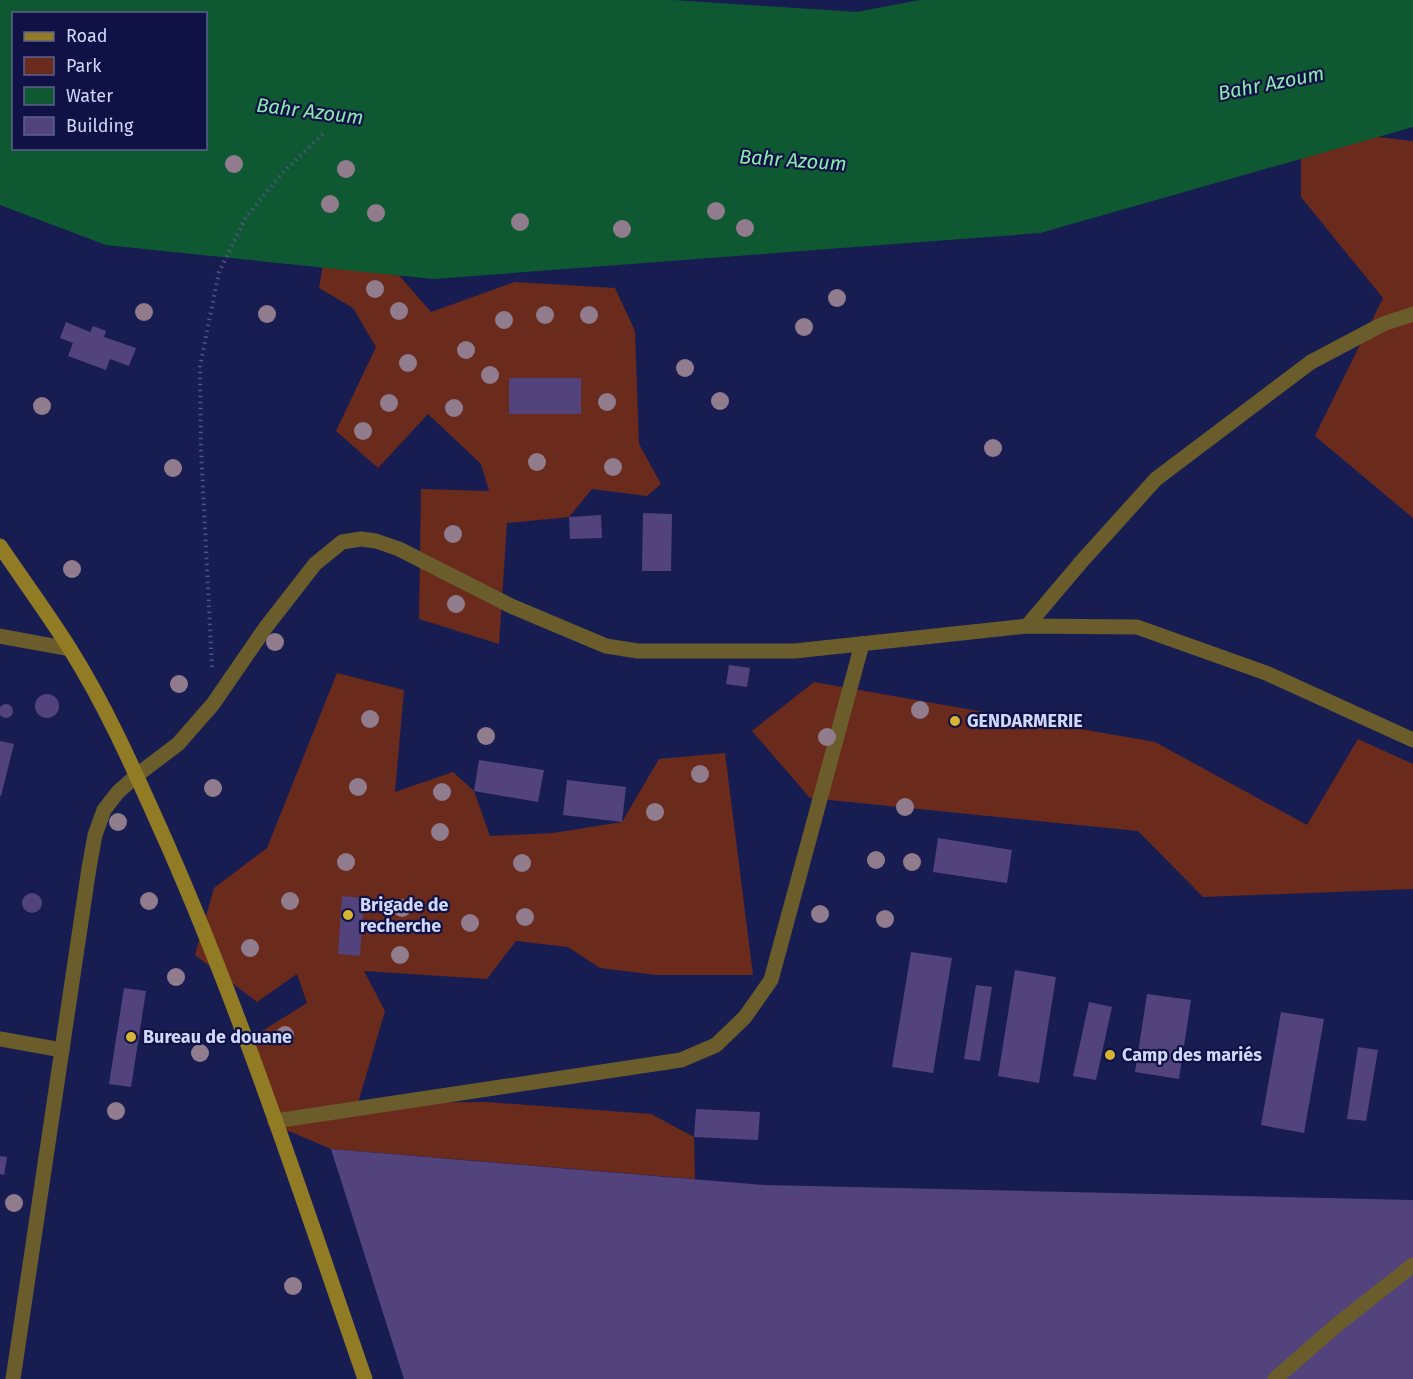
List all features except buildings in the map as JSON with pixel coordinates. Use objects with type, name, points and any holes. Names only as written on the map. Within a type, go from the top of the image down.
[{"type":"main road","points":[[0,546],[70,649],[108,716],[203,926],[275,1121],[365,1379]]},
{"type":"street","points":[[1027,626],[1156,479],[1311,362],[1383,324],[1413,314]]},
{"type":"street","points":[[14,1379],[95,835],[104,810],[118,792],[136,775],[178,744],[213,704],[266,627],[315,564],[342,542],[361,539],[376,541],[399,549],[511,606],[606,645],[638,651],[795,651],[1027,626],[1137,627],[1266,673],[1413,740]]},
{"type":"street","points":[[0,636],[70,649]]},
{"type":"street","points":[[275,1121],[681,1060],[716,1045],[746,1017],[771,980],[862,644]]},
{"type":"street","points":[[0,1040],[62,1050]]},
{"type":"street","points":[[1275,1379],[1338,1324],[1413,1265]]},
{"type":"path","points":[[213,704],[201,460],[200,366],[219,272],[246,217],[284,171],[323,134]]},
{"type":"green space","points":[[1301,128],[1413,141],[1413,518],[1315,436],[1383,298],[1301,197]]},
{"type":"green space","points":[[323,265],[396,272],[431,312],[515,282],[615,288],[635,331],[639,444],[661,484],[647,496],[592,489],[569,517],[507,523],[499,644],[419,619],[421,489],[489,491],[481,464],[428,414],[378,468],[336,431],[376,347],[353,308],[319,288]]},
{"type":"green space","points":[[337,673],[404,690],[395,792],[453,772],[474,791],[490,836],[553,833],[622,822],[659,759],[725,753],[753,975],[656,975],[600,968],[568,947],[516,941],[487,979],[364,971],[385,1011],[358,1103],[487,1102],[651,1114],[694,1137],[695,1179],[331,1149],[270,1123],[246,1041],[307,1003],[297,974],[257,1002],[195,955],[214,888],[267,848]]},
{"type":"green space","points":[[814,682],[1155,742],[1307,825],[1358,739],[1413,764],[1413,889],[1203,897],[1138,831],[810,798],[752,731]]},
{"type":"water","name":"Bahr Azoum","points":[[0,0],[674,0],[856,12],[920,0],[1413,0],[1413,127],[1040,233],[433,279],[106,245],[0,205]]},
{"type":"place","name":"GENDARMERIE","points":[[955,721]]},
{"type":"place","name":"Brigade de recherche","points":[[348,915]]},
{"type":"place","name":"Bureau de douane","points":[[131,1037]]},
{"type":"place","name":"Camp des mariés","points":[[1110,1055]]}]
